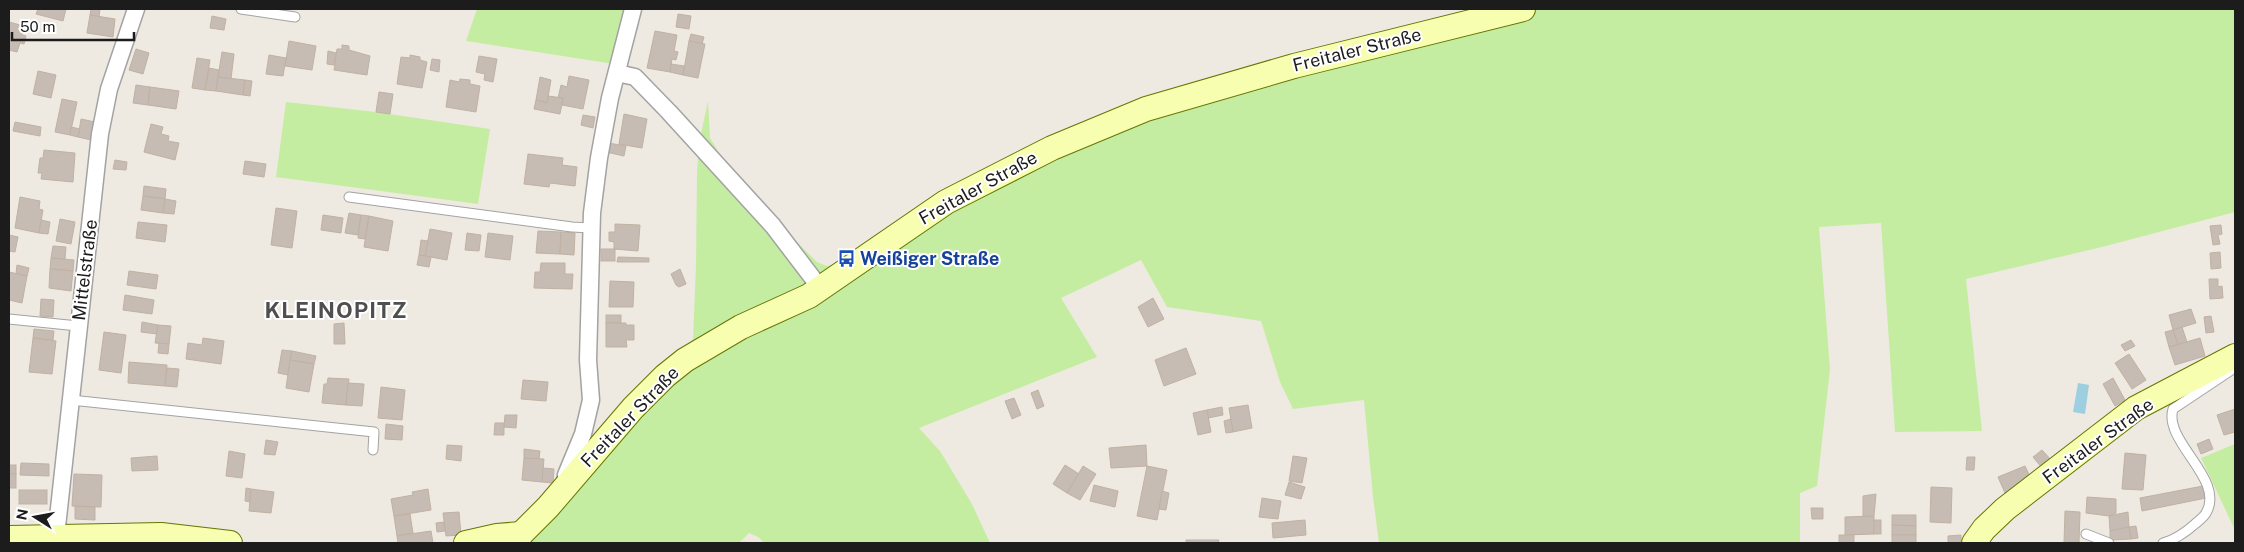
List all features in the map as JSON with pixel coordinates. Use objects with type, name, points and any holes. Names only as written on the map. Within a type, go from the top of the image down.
[{"type":"street","name":"Mittelstraße","points":[[56,536],[98,152],[106,103],[136,9]]},
{"type":"street","points":[[570,479],[566,475],[583,434],[591,400],[588,360],[591,228],[599,158],[633,9]]},
{"type":"street","name":"Freitaler Straße","points":[[466,543],[497,536],[519,539],[633,408],[684,360],[741,327],[782,309],[821,288],[946,202],[1044,152],[1146,109],[1294,66],[1523,9]]},
{"type":"street","points":[[617,73],[635,77],[669,112],[773,226],[821,288]]},
{"type":"street","name":"Freitaler Straße","points":[[1974,543],[1984,529],[2005,509],[2136,408],[2235,356]]},
{"type":"street","points":[[9,538],[161,535],[230,543]]},
{"type":"lane","points":[[241,9],[295,17]]},
{"type":"lane","points":[[349,197],[591,228]]},
{"type":"lane","points":[[9,320],[78,326]]},
{"type":"lane","points":[[2162,543],[2189,529],[2206,514],[2210,498],[2202,475],[2174,430],[2171,417],[2173,409],[2235,365]]},
{"type":"lane","points":[[71,400],[374,432],[373,450]]},
{"type":"lane","points":[[2086,534],[2109,543]]},
{"type":"green space","points":[[477,9],[626,9],[614,64],[466,41]]},
{"type":"green space","points":[[1475,9],[2235,9],[2235,212],[2102,247],[1966,279],[1982,431],[1895,432],[1881,223],[1819,227],[1830,369],[1817,486],[1800,493],[1800,543],[1379,543],[1364,400],[1293,409],[1280,382],[1261,321],[1167,307],[1141,260],[1061,298],[1097,357],[919,428],[940,451],[972,504],[990,543],[765,543],[749,533],[739,543],[506,543],[517,520],[535,508],[632,396],[693,339],[697,171],[700,139],[708,101],[710,138],[723,159],[788,233],[817,262],[827,266],[838,264],[894,223],[938,197],[1073,125],[1133,104],[1395,29]]},
{"type":"green space","points":[[286,102],[376,112],[490,129],[478,204],[276,177]]},
{"type":"green space","points":[[2235,444],[2235,530],[2201,458]]},
{"type":"water","points":[[2078,383],[2089,385],[2085,414],[2073,412]]},
{"type":"building","points":[[38,9],[66,9],[63,21],[36,14]]},
{"type":"building","points":[[91,9],[100,9],[99,17],[90,15]]},
{"type":"building","points":[[678,14],[691,16],[689,29],[676,27]]},
{"type":"building","points":[[90,15],[115,19],[113,37],[87,33]]},
{"type":"building","points":[[212,16],[226,19],[224,30],[210,28]]},
{"type":"building","points":[[9,22],[24,26],[22,35],[26,36],[24,44],[20,43],[17,52],[9,50]]},
{"type":"building","points":[[655,31],[677,35],[674,51],[678,52],[676,60],[672,59],[670,72],[647,68]]},
{"type":"building","points":[[691,34],[704,37],[702,44],[689,41]]},
{"type":"building","points":[[289,41],[316,46],[312,70],[285,66]]},
{"type":"building","points":[[689,41],[705,44],[698,78],[683,75]]},
{"type":"building","points":[[342,45],[349,46],[349,50],[370,56],[367,75],[334,70],[337,49],[342,49]]},
{"type":"building","points":[[136,49],[149,53],[143,74],[129,70]]},
{"type":"building","points":[[328,51],[336,53],[334,65],[327,64]]},
{"type":"building","points":[[222,52],[234,54],[231,79],[218,77]]},
{"type":"building","points":[[269,55],[286,58],[283,76],[266,74]]},
{"type":"building","points":[[410,55],[420,57],[420,60],[427,62],[422,88],[397,84],[401,57],[410,58]]},
{"type":"building","points":[[479,56],[497,59],[493,82],[484,80],[485,74],[476,72]]},
{"type":"building","points":[[197,58],[210,60],[205,90],[192,88]]},
{"type":"building","points":[[432,59],[440,60],[439,72],[430,70]]},
{"type":"building","points":[[671,64],[684,66],[683,75],[670,72]]},
{"type":"building","points":[[209,68],[219,70],[216,91],[205,90]]},
{"type":"building","points":[[38,71],[56,75],[51,98],[33,94]]},
{"type":"building","points":[[569,76],[589,80],[583,109],[562,105],[563,98],[558,98],[561,85],[567,87]]},
{"type":"building","points":[[218,77],[245,80],[243,95],[216,91]]},
{"type":"building","points":[[540,77],[551,80],[547,103],[536,100]]},
{"type":"building","points":[[460,79],[470,80],[470,84],[480,86],[476,112],[446,107],[450,80],[459,82]]},
{"type":"building","points":[[245,80],[252,81],[250,96],[243,95]]},
{"type":"building","points":[[136,85],[150,87],[148,105],[133,103]]},
{"type":"building","points":[[150,87],[179,91],[176,109],[148,105]]},
{"type":"building","points":[[379,92],[393,94],[390,114],[376,112]]},
{"type":"building","points":[[548,96],[563,98],[560,114],[534,109],[536,100],[547,103]]},
{"type":"building","points":[[62,99],[77,102],[70,135],[55,132]]},
{"type":"building","points":[[624,114],[647,119],[642,148],[619,144]]},
{"type":"building","points":[[583,115],[595,117],[593,128],[581,125]]},
{"type":"building","points":[[81,119],[95,122],[91,140],[78,137]]},
{"type":"building","points":[[15,122],[41,127],[40,136],[13,131]]},
{"type":"building","points":[[151,124],[163,127],[161,134],[169,136],[168,141],[179,143],[175,160],[144,152]]},
{"type":"building","points":[[71,127],[80,129],[78,137],[70,135]]},
{"type":"building","points":[[608,143],[626,146],[624,156],[606,152]]},
{"type":"building","points":[[44,150],[75,153],[73,182],[41,179],[42,173],[38,173],[40,158],[43,158]]},
{"type":"building","points":[[528,154],[563,158],[562,165],[577,167],[575,186],[550,183],[549,187],[524,184]]},
{"type":"building","points":[[115,160],[127,162],[126,170],[113,169]]},
{"type":"building","points":[[245,161],[266,164],[264,177],[243,174]]},
{"type":"building","points":[[144,186],[166,189],[165,199],[143,196]]},
{"type":"building","points":[[143,196],[165,199],[163,213],[141,210]]},
{"type":"building","points":[[20,197],[40,201],[39,209],[43,210],[39,233],[15,228]]},
{"type":"building","points":[[165,199],[176,201],[174,214],[163,213]]},
{"type":"building","points":[[276,208],[297,211],[292,248],[271,245]]},
{"type":"building","points":[[349,213],[361,215],[358,235],[345,233]]},
{"type":"building","points":[[323,215],[343,218],[341,233],[321,230]]},
{"type":"building","points":[[361,215],[369,216],[365,239],[358,238]]},
{"type":"building","points":[[369,216],[393,221],[388,251],[364,247]]},
{"type":"building","points":[[60,219],[75,222],[71,244],[56,241]]},
{"type":"building","points":[[41,220],[50,222],[48,234],[39,233]]},
{"type":"building","points":[[138,222],[167,225],[165,242],[136,238]]},
{"type":"building","points":[[615,224],[640,225],[638,251],[614,249],[614,242],[609,241],[609,232],[615,232]]},
{"type":"building","points":[[2221,225],[2222,234],[2218,235],[2220,244],[2213,245],[2210,226]]},
{"type":"building","points":[[430,229],[452,233],[447,260],[425,256]]},
{"type":"building","points":[[538,231],[561,232],[560,254],[536,253]]},
{"type":"building","points":[[561,232],[575,233],[574,255],[560,254]]},
{"type":"building","points":[[467,233],[481,235],[479,251],[465,250]]},
{"type":"building","points":[[488,233],[513,236],[510,260],[485,257]]},
{"type":"building","points":[[9,235],[18,237],[15,252],[9,251]]},
{"type":"building","points":[[421,240],[428,241],[425,256],[419,255]]},
{"type":"building","points":[[53,246],[66,247],[65,259],[51,258]]},
{"type":"building","points":[[601,249],[615,249],[615,261],[601,261]]},
{"type":"building","points":[[2220,252],[2221,268],[2211,269],[2210,253]]},
{"type":"building","points":[[419,255],[431,257],[429,267],[417,265]]},
{"type":"building","points":[[618,257],[649,258],[649,262],[617,262]]},
{"type":"building","points":[[51,258],[74,260],[73,271],[50,269]]},
{"type":"building","points":[[541,263],[565,263],[565,274],[573,274],[572,289],[534,288],[535,272],[540,272]]},
{"type":"building","points":[[17,265],[29,268],[27,276],[16,274]]},
{"type":"building","points":[[50,269],[73,271],[71,291],[49,288]]},
{"type":"building","points":[[680,269],[686,284],[679,287],[676,285],[671,274]]},
{"type":"building","points":[[129,271],[158,275],[156,289],[127,285]]},
{"type":"building","points":[[9,272],[27,276],[22,303],[9,300]]},
{"type":"building","points":[[2209,279],[2218,279],[2218,287],[2222,286],[2223,298],[2210,299]]},
{"type":"building","points":[[610,281],[634,282],[633,307],[609,307]]},
{"type":"building","points":[[125,295],[154,300],[152,314],[123,310]]},
{"type":"building","points":[[1153,298],[1164,319],[1148,327],[1138,307]]},
{"type":"building","points":[[41,299],[54,300],[53,317],[40,316]]},
{"type":"building","points":[[2191,309],[2196,323],[2173,330],[2169,315]]},
{"type":"building","points":[[606,315],[621,315],[621,323],[606,323]]},
{"type":"building","points":[[2211,316],[2214,332],[2206,333],[2204,317]]},
{"type":"building","points":[[142,322],[158,325],[157,334],[141,332]]},
{"type":"building","points":[[344,323],[345,344],[334,344],[334,324]]},
{"type":"building","points":[[606,323],[634,325],[634,340],[626,340],[627,347],[606,347]]},
{"type":"building","points":[[158,325],[171,326],[169,344],[155,343]]},
{"type":"building","points":[[2182,327],[2187,342],[2178,345],[2173,330]]},
{"type":"building","points":[[34,329],[54,331],[53,340],[33,338]]},
{"type":"building","points":[[2173,330],[2178,345],[2169,347],[2165,332]]},
{"type":"building","points":[[104,332],[126,335],[121,373],[99,370]]},
{"type":"building","points":[[33,338],[56,341],[52,374],[29,372]]},
{"type":"building","points":[[203,338],[224,341],[221,364],[186,359],[188,343],[202,345]]},
{"type":"building","points":[[2200,338],[2205,356],[2175,365],[2169,347]]},
{"type":"building","points":[[2131,340],[2135,346],[2125,351],[2121,345]]},
{"type":"building","points":[[159,343],[169,344],[168,354],[158,353]]},
{"type":"building","points":[[1186,348],[1196,374],[1164,386],[1155,360]]},
{"type":"building","points":[[282,350],[292,351],[288,375],[278,373]]},
{"type":"building","points":[[292,351],[316,356],[314,364],[290,360]]},
{"type":"building","points":[[2129,354],[2146,380],[2132,389],[2115,363]]},
{"type":"building","points":[[290,360],[314,364],[309,392],[286,388]]},
{"type":"building","points":[[129,362],[167,365],[165,386],[128,383]]},
{"type":"building","points":[[167,368],[179,369],[177,387],[165,386]]},
{"type":"building","points":[[328,378],[349,379],[346,405],[322,403],[324,384],[327,384]]},
{"type":"building","points":[[2113,378],[2125,400],[2115,406],[2103,384]]},
{"type":"building","points":[[523,380],[548,382],[546,401],[521,399]]},
{"type":"building","points":[[348,383],[364,384],[362,406],[346,405]]},
{"type":"building","points":[[381,387],[405,390],[402,420],[378,418]]},
{"type":"building","points":[[1038,390],[1044,406],[1037,409],[1031,393]]},
{"type":"building","points":[[1014,398],[1021,415],[1012,419],[1005,401]]},
{"type":"building","points":[[1248,405],[1252,428],[1233,432],[1229,408]]},
{"type":"building","points":[[1222,407],[1223,415],[1208,418],[1207,410]]},
{"type":"building","points":[[2235,409],[2235,432],[2224,435],[2217,415]]},
{"type":"building","points":[[1207,410],[1211,432],[1198,435],[1193,413]]},
{"type":"building","points":[[505,415],[517,415],[516,428],[504,427]]},
{"type":"building","points":[[1231,419],[1233,432],[1226,433],[1224,421]]},
{"type":"building","points":[[495,423],[504,423],[504,435],[494,435]]},
{"type":"building","points":[[386,424],[403,426],[402,440],[385,439]]},
{"type":"building","points":[[2209,439],[2213,449],[2201,454],[2197,444]]},
{"type":"building","points":[[266,440],[278,442],[275,455],[264,454]]},
{"type":"building","points":[[447,445],[462,446],[461,461],[446,459]]},
{"type":"building","points":[[1146,445],[1147,466],[1111,468],[1109,448]]},
{"type":"building","points":[[524,449],[540,451],[539,459],[524,458]]},
{"type":"building","points":[[2042,450],[2052,461],[2042,468],[2033,457]]},
{"type":"building","points":[[229,451],[245,454],[242,478],[226,476]]},
{"type":"building","points":[[2125,453],[2146,455],[2143,490],[2122,489]]},
{"type":"building","points":[[157,456],[158,470],[132,471],[131,458]]},
{"type":"building","points":[[1293,456],[1307,458],[1302,483],[1289,481]]},
{"type":"building","points":[[1967,457],[1975,457],[1974,470],[1966,470]]},
{"type":"building","points":[[524,458],[544,459],[542,482],[522,480]]},
{"type":"building","points":[[21,463],[49,464],[49,476],[20,475]]},
{"type":"building","points":[[9,465],[16,465],[16,474],[9,474]]},
{"type":"building","points":[[1065,465],[1079,474],[1067,493],[1053,484]]},
{"type":"building","points":[[1083,466],[1096,474],[1080,500],[1067,493]]},
{"type":"building","points":[[1147,466],[1167,470],[1157,520],[1137,516]]},
{"type":"building","points":[[2025,466],[2032,481],[2005,493],[1998,477]]},
{"type":"building","points":[[543,468],[554,469],[553,483],[542,482]]},
{"type":"building","points":[[9,474],[16,474],[16,488],[9,488]]},
{"type":"building","points":[[74,474],[102,475],[101,507],[72,506]]},
{"type":"building","points":[[1289,482],[1305,487],[1301,499],[1285,495]]},
{"type":"building","points":[[1094,485],[1118,491],[1115,507],[1090,501]]},
{"type":"building","points":[[2203,486],[2206,498],[2142,511],[2140,498]]},
{"type":"building","points":[[1931,487],[1952,488],[1951,523],[1930,522]]},
{"type":"building","points":[[246,488],[251,489],[250,502],[245,501]]},
{"type":"building","points":[[251,489],[274,492],[271,513],[249,511]]},
{"type":"building","points":[[428,489],[431,510],[394,516],[391,499],[413,495],[412,492]]},
{"type":"building","points":[[19,490],[47,490],[47,504],[19,504]]},
{"type":"building","points":[[1162,491],[1169,493],[1166,510],[1159,509]]},
{"type":"building","points":[[1876,494],[1874,516],[1863,517],[1863,496]]},
{"type":"building","points":[[2087,497],[2116,499],[2116,513],[2109,516],[2086,513]]},
{"type":"building","points":[[1262,498],[1281,501],[1278,519],[1259,517]]},
{"type":"building","points":[[75,506],[95,507],[95,520],[75,519]]},
{"type":"building","points":[[1811,508],[1823,508],[1823,519],[1812,519]]},
{"type":"building","points":[[2065,511],[2080,512],[2079,543],[2064,543]]},
{"type":"building","points":[[459,512],[461,535],[446,536],[443,513]]},
{"type":"building","points":[[2128,512],[2129,527],[2110,531],[2109,516]]},
{"type":"building","points":[[410,514],[413,533],[397,536],[394,516]]},
{"type":"building","points":[[1892,515],[1916,515],[1916,526],[1892,525]]},
{"type":"building","points":[[1874,516],[1874,534],[1845,535],[1845,517]]},
{"type":"building","points":[[1305,520],[1306,535],[1273,538],[1272,523]]},
{"type":"building","points":[[1874,520],[1881,520],[1881,534],[1874,534]]},
{"type":"building","points":[[444,522],[445,531],[437,532],[436,523]]},
{"type":"building","points":[[1892,525],[1916,526],[1916,535],[1892,535]]},
{"type":"building","points":[[2136,526],[2138,538],[2131,539],[2129,527]]},
{"type":"building","points":[[2129,527],[2131,539],[2110,540],[2110,531]]},
{"type":"building","points":[[431,531],[433,543],[398,543],[397,536]]},
{"type":"building","points":[[1839,535],[1854,535],[1854,543],[1839,543]]},
{"type":"building","points":[[1892,535],[1916,535],[1916,543],[1892,543]]},
{"type":"building","points":[[1961,535],[1961,543],[1948,543],[1948,536]]},
{"type":"building","points":[[1186,540],[1219,540],[1218,543],[1186,543]]},
{"type":"place","name":"Weißiger Straße","points":[[846,259]]},
{"type":"district","name":"KLEINOPITZ","points":[[336,310]]}]
